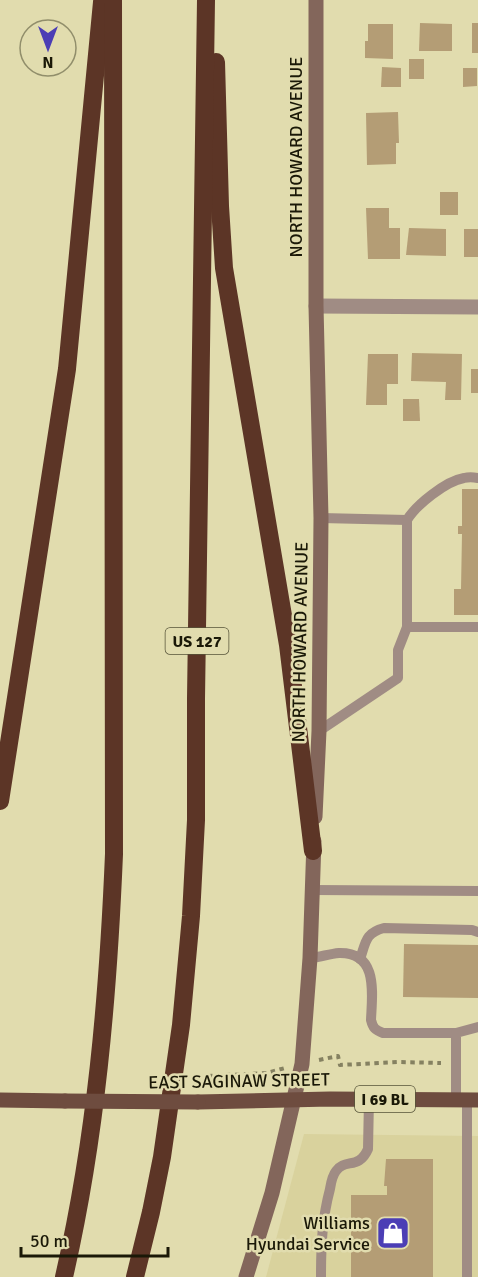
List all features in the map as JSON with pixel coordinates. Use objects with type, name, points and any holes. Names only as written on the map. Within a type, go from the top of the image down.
[{"type":"highway","points":[[0,801],[67,369],[103,0]]},
{"type":"highway","points":[[64,1277],[84,1182],[97,1087],[108,977],[114,854],[113,0]]},
{"type":"highway","name":"US 127","points":[[135,1277],[151,1212],[171,1091],[186,985],[192,895],[196,820],[206,0]]},
{"type":"highway","points":[[213,0],[224,268],[288,645],[313,851]]},
{"type":"main road","name":"EAST SAGINAW STREET","points":[[0,1100],[198,1102],[292,1099],[467,1100]]},
{"type":"street","name":"NORTH HOWARD AVENUE","points":[[246,1277],[272,1193],[292,1099],[302,1064],[310,958],[319,731],[321,518],[315,306],[316,0]]},
{"type":"street","points":[[315,306],[478,307]]},
{"type":"lane","points":[[319,731],[398,678],[398,650],[407,627],[407,520],[414,509],[453,481],[465,477],[478,478]]},
{"type":"lane","points":[[321,518],[407,520]]},
{"type":"lane","points":[[407,627],[478,627]]},
{"type":"lane","points":[[313,890],[478,891]]},
{"type":"lane","points":[[360,959],[368,937],[374,931],[384,928],[478,932]]},
{"type":"lane","points":[[310,958],[339,953],[351,955],[366,964],[372,981],[371,1020],[376,1031],[383,1033],[456,1033],[476,1028]]},
{"type":"lane","points":[[456,1033],[456,1064],[467,1100],[467,1277]]},
{"type":"lane","points":[[321,1277],[321,1229],[325,1204],[336,1170],[342,1165],[360,1162],[365,1157],[368,1149],[369,1099]]},
{"type":"path","points":[[208,1076],[267,1073],[338,1056],[340,1065],[398,1062],[456,1064]]},
{"type":"shaded area","points":[[304,1134],[478,1136],[478,1277],[266,1277]]},
{"type":"building","points":[[420,23],[452,24],[452,51],[419,51]]},
{"type":"building","points":[[472,23],[478,23],[478,53],[472,53]]},
{"type":"building","points":[[368,24],[393,24],[393,59],[365,58]]},
{"type":"building","points":[[409,59],[424,59],[424,79],[409,79]]},
{"type":"building","points":[[382,67],[401,68],[401,87],[381,87]]},
{"type":"building","points":[[463,68],[477,68],[477,86],[463,87]]},
{"type":"building","points":[[398,112],[399,143],[396,143],[396,164],[367,165],[366,113]]},
{"type":"building","points":[[440,192],[458,192],[458,215],[440,215]]},
{"type":"building","points":[[366,208],[389,208],[389,228],[400,228],[400,259],[368,259]]},
{"type":"building","points":[[409,228],[446,229],[446,256],[406,255]]},
{"type":"building","points":[[464,229],[478,229],[478,257],[464,257]]},
{"type":"building","points":[[412,353],[462,354],[461,400],[445,400],[446,382],[411,381]]},
{"type":"building","points":[[368,354],[398,354],[398,384],[387,384],[387,405],[366,405]]},
{"type":"building","points":[[471,369],[478,369],[478,393],[471,393]]},
{"type":"building","points":[[403,399],[419,399],[420,421],[403,421]]},
{"type":"building","points":[[462,489],[478,489],[478,615],[454,615],[454,589],[461,589],[462,534],[458,534],[458,526],[462,526]]},
{"type":"building","points":[[404,944],[478,945],[478,998],[403,997]]},
{"type":"building","points":[[386,1159],[433,1159],[433,1277],[351,1277],[351,1195],[387,1195],[387,1186],[384,1186]]},
{"type":"place","name":"Williams Hyundai Service","points":[[393,1233]]}]
